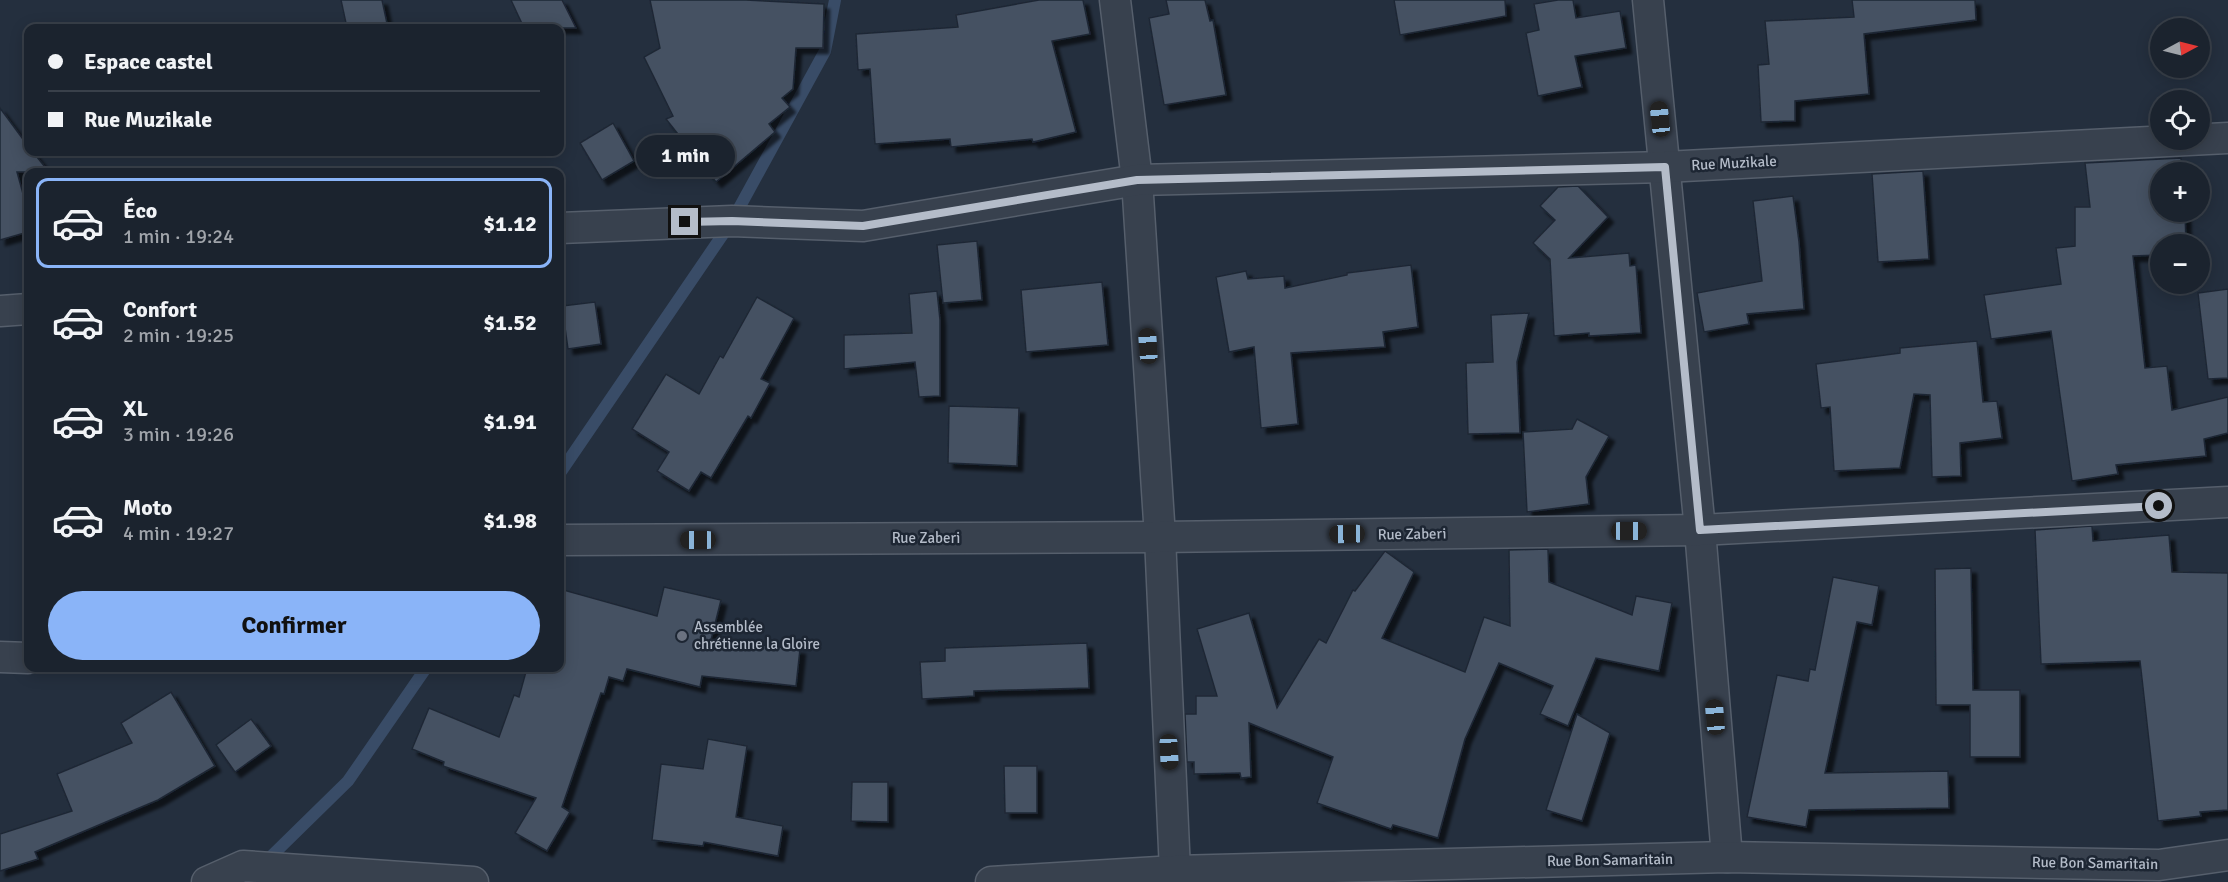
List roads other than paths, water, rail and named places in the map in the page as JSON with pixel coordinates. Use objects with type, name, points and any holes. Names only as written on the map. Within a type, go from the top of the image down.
[{"type":"street","points":[[1115,0],[1137,180],[1160,537],[1175,871]]},
{"type":"street","points":[[1648,0],[1700,530],[1727,857]]},
{"type":"street","name":"Rue Muzikale","points":[[564,228],[732,221],[863,226],[1137,180],[1665,167],[2228,138]]},
{"type":"street","points":[[0,311],[24,309]]},
{"type":"street","name":"Rue Zaberi","points":[[564,540],[1160,537],[1700,530],[2228,502]]},
{"type":"street","points":[[0,657],[24,658]]},
{"type":"street","name":"Rue Bon Samaritain","points":[[991,882],[1175,871],[1727,857],[1774,870],[2159,865],[2228,855]]},
{"type":"street","points":[[207,882],[243,866],[472,882]]},
{"type":"waterway","points":[[564,467],[732,221],[825,51],[835,0]]},
{"type":"waterway","points":[[245,882],[348,781],[423,672]]},
{"type":"place","name":"Assemblée chrétienne la Gloire","points":[[682,636]]}]
